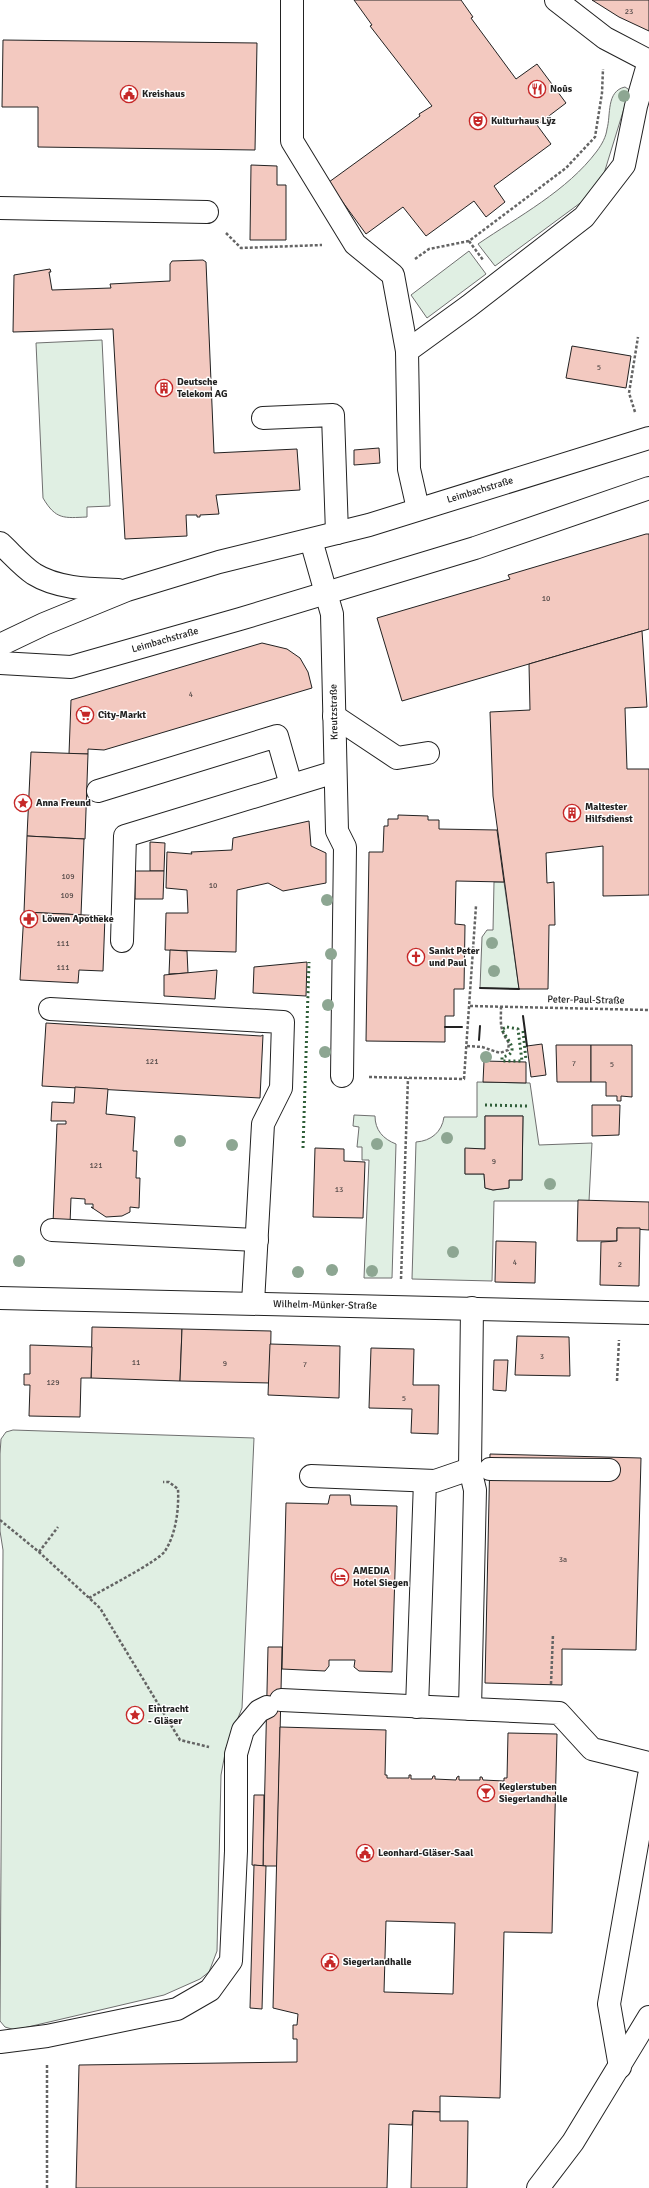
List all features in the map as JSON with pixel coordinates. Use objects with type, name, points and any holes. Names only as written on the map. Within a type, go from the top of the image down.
[{"type":"main road","points":[[292,0],[292,141],[355,244],[393,275],[407,351],[408,469],[418,509]]},
{"type":"main road","points":[[407,351],[469,306],[584,217],[624,165],[636,106],[649,61],[605,38],[556,0]]},
{"type":"main road","points":[[0,208],[207,212]]},
{"type":"main road","points":[[263,418],[333,415],[337,533]]},
{"type":"main road","name":"Leimbachstraße","points":[[0,644],[127,590],[219,562],[337,533],[646,438]]},
{"type":"main road","name":"Leimbachstraße","points":[[0,663],[71,667],[475,548],[649,488]]},
{"type":"main road","points":[[311,540],[326,593]]},
{"type":"main road","points":[[0,542],[34,574],[56,583],[86,589],[127,590]]},
{"type":"main road","name":"Kreutzstraße","points":[[326,593],[332,614],[337,832],[345,847],[342,1076]]},
{"type":"main road","points":[[334,716],[397,758],[428,753]]},
{"type":"main road","points":[[98,791],[277,736],[291,785]]},
{"type":"main road","points":[[122,941],[125,836],[335,772]]},
{"type":"main road","points":[[50,1009],[283,1022],[281,1088],[263,1124],[253,1303]]},
{"type":"main road","points":[[52,1230],[257,1240]]},
{"type":"main road","name":"Wilhelm-Münker-Straße","points":[[0,1298],[649,1313]]},
{"type":"main road","points":[[470,1709],[475,1490],[480,1469],[472,1308]]},
{"type":"main road","points":[[311,1476],[435,1481],[480,1469],[609,1470]]},
{"type":"main road","points":[[417,1707],[425,1481]]},
{"type":"main road","points":[[0,2042],[48,2036],[177,2009],[210,1990],[231,1961],[236,1850],[236,1754],[243,1730],[259,1711],[274,1704],[417,1707],[559,1713],[592,1749],[649,1762]]},
{"type":"main road","points":[[620,2067],[609,2004],[649,1776]]},
{"type":"main road","points":[[538,2188],[573,2142],[649,2017]]},
{"type":"path","points":[[393,275],[429,249],[469,241],[566,168],[595,137],[602,93],[605,38]]},
{"type":"path","points":[[207,212],[240,248],[355,244]]},
{"type":"path","points":[[638,336],[629,393],[646,438]]},
{"type":"path","points":[[342,1076],[464,1079],[476,906]]},
{"type":"path","name":"Peter-Paul-Straße","points":[[470,1006],[649,1010]]},
{"type":"path","points":[[467,1046],[482,1047],[500,1053],[508,1050],[509,1043],[500,1027],[501,1006]]},
{"type":"path","points":[[400,1307],[408,1078]]},
{"type":"path","points":[[617,1381],[620,1312]]},
{"type":"path","points":[[89,1598],[164,1552],[173,1532],[179,1504],[178,1489],[169,1482],[163,1482]]},
{"type":"path","points":[[0,1520],[39,1552],[100,1608],[180,1740],[236,1754]]},
{"type":"path","points":[[39,1552],[58,1527]]},
{"type":"path","points":[[551,1685],[552,1634]]},
{"type":"path","points":[[47,2188],[48,2036]]},
{"type":"green space","points":[[625,87],[631,91],[626,102],[602,180],[587,198],[495,266],[478,244],[557,191],[585,165],[597,151],[605,138],[612,98],[619,89]]},
{"type":"green space","points":[[469,251],[486,274],[427,318],[411,295]]},
{"type":"green space","points":[[102,340],[110,506],[87,507],[87,517],[72,518],[61,516],[52,510],[43,498],[36,343]]},
{"type":"green space","points":[[494,882],[504,882],[519,989],[480,988],[482,937],[487,930],[493,930]]},
{"type":"green space","points":[[477,1082],[530,1083],[539,1145],[592,1143],[589,1201],[494,1201],[492,1281],[412,1279],[416,1142],[426,1140],[435,1135],[441,1127],[444,1117],[477,1117]],"holes":[[[485,1116],[523,1116],[522,1180],[509,1180],[509,1188],[493,1190],[485,1188],[484,1174],[465,1174],[465,1149],[485,1149]]]},
{"type":"green space","points":[[354,1115],[375,1116],[378,1130],[384,1137],[396,1144],[392,1278],[364,1278],[369,1160],[362,1160],[362,1147],[357,1147],[359,1127],[353,1126]]},
{"type":"green space","points":[[13,1430],[254,1438],[242,1708],[226,1748],[221,1775],[217,1951],[209,1972],[200,1979],[164,1995],[15,2030],[5,2027],[0,2021],[3,1550],[0,1531],[0,1454],[1,1439],[6,1432]]},
{"type":"building","name":"Kulturhaus Lÿz","points":[[354,0],[461,0],[473,17],[471,18],[516,79],[537,64],[566,103],[537,125],[551,144],[494,186],[505,202],[486,217],[474,201],[426,236],[403,207],[366,234],[331,186],[329,182],[420,116],[419,114],[432,106],[370,26],[372,25]]},
{"type":"building","points":[[592,0],[649,0],[649,31],[619,17]]},
{"type":"building","name":"Kreishaus","points":[[3,40],[257,43],[255,150],[38,147],[38,107],[2,107]]},
{"type":"building","points":[[251,165],[277,166],[277,185],[286,185],[286,240],[250,240]]},
{"type":"building","name":"Deutsche Telekom AG","points":[[203,260],[206,262],[214,453],[297,449],[300,490],[216,495],[219,514],[200,515],[200,517],[197,517],[197,515],[186,515],[187,536],[125,539],[113,329],[13,332],[14,275],[50,269],[51,272],[49,272],[52,290],[111,288],[110,284],[170,281],[170,264],[172,261]]},
{"type":"building","points":[[572,346],[631,356],[626,388],[566,378]]},
{"type":"building","points":[[379,448],[380,463],[354,465],[354,450]]},
{"type":"building","points":[[649,534],[649,629],[402,701],[377,618],[510,579],[508,575]]},
{"type":"building","name":"Maltester Hilfsdienst","points":[[642,631],[647,707],[625,708],[627,769],[649,769],[649,895],[603,896],[603,846],[546,853],[547,883],[554,882],[555,925],[549,925],[548,989],[519,989],[493,796],[490,712],[530,710],[529,664]]},
{"type":"building","points":[[262,643],[287,649],[300,658],[308,672],[312,688],[104,750],[88,749],[88,754],[69,754],[71,700]]},
{"type":"building","points":[[31,752],[88,754],[85,839],[27,836]]},
{"type":"building","name":"Sankt Peter und Paul","points":[[398,815],[428,816],[428,820],[439,820],[439,829],[497,830],[504,882],[456,881],[455,924],[465,925],[464,989],[454,989],[454,1016],[445,1016],[445,1042],[366,1041],[369,852],[383,852],[384,826],[388,826],[388,819],[398,819]]},
{"type":"building","points":[[309,821],[311,846],[326,853],[326,883],[283,891],[268,883],[237,890],[236,952],[165,950],[166,913],[188,913],[187,890],[166,888],[167,852],[192,854],[191,852],[232,850],[233,838]]},
{"type":"building","points":[[27,836],[84,839],[81,915],[24,912]]},
{"type":"building","points":[[150,842],[165,843],[164,871],[150,871]]},
{"type":"building","points":[[135,871],[164,871],[163,899],[135,899]]},
{"type":"building","points":[[24,912],[105,916],[103,971],[79,970],[78,983],[20,980]]},
{"type":"building","points":[[170,950],[187,951],[188,973],[169,974]]},
{"type":"building","points":[[307,962],[306,996],[253,993],[254,967]]},
{"type":"building","points":[[217,970],[215,999],[164,996],[164,975]]},
{"type":"building","points":[[46,1023],[263,1035],[260,1098],[42,1086]]},
{"type":"building","points":[[542,1044],[546,1075],[531,1077],[527,1046]]},
{"type":"building","points":[[556,1045],[591,1045],[591,1082],[557,1082]]},
{"type":"building","points":[[591,1045],[632,1045],[632,1097],[621,1096],[621,1101],[617,1101],[617,1096],[606,1096],[606,1082],[591,1082]]},
{"type":"building","points":[[484,1061],[526,1062],[526,1083],[483,1082]]},
{"type":"building","points":[[75,1087],[108,1089],[106,1114],[135,1117],[133,1151],[137,1151],[136,1178],[140,1178],[139,1208],[130,1207],[130,1212],[122,1216],[106,1217],[91,1207],[93,1208],[93,1204],[85,1204],[85,1199],[71,1198],[70,1224],[53,1223],[57,1124],[66,1124],[66,1121],[51,1121],[52,1102],[74,1103]]},
{"type":"building","points":[[592,1105],[620,1105],[619,1135],[592,1136]]},
{"type":"building","points":[[485,1116],[523,1116],[522,1180],[509,1180],[509,1188],[493,1190],[485,1188],[484,1174],[465,1174],[465,1148],[485,1149]]},
{"type":"building","points":[[315,1148],[344,1149],[344,1161],[365,1162],[363,1218],[313,1217]]},
{"type":"building","points":[[578,1200],[649,1202],[649,1230],[617,1228],[617,1241],[577,1241]]},
{"type":"building","points":[[617,1228],[640,1228],[639,1286],[600,1285],[601,1242],[617,1241]]},
{"type":"building","points":[[496,1241],[536,1242],[535,1283],[495,1282]]},
{"type":"building","points":[[92,1327],[182,1329],[180,1381],[91,1378]]},
{"type":"building","points":[[182,1329],[271,1331],[270,1383],[180,1381]]},
{"type":"building","points":[[517,1336],[569,1337],[570,1376],[515,1375]]},
{"type":"building","points":[[270,1344],[340,1346],[339,1398],[268,1395]]},
{"type":"building","points":[[30,1345],[92,1347],[91,1378],[81,1378],[80,1417],[29,1416],[30,1385],[24,1385],[24,1374],[30,1374]]},
{"type":"building","points":[[371,1348],[414,1349],[413,1385],[439,1385],[438,1434],[411,1433],[412,1409],[369,1408]]},
{"type":"building","points":[[494,1360],[508,1360],[506,1391],[493,1390]]},
{"type":"building","points":[[490,1454],[641,1458],[636,1650],[562,1649],[562,1685],[485,1683]]},
{"type":"building","name":"AMEDIA Hotel Siegen","points":[[330,1495],[350,1495],[351,1505],[397,1506],[392,1672],[359,1671],[354,1667],[355,1660],[329,1660],[329,1666],[325,1671],[282,1669],[286,1503],[328,1504]]},
{"type":"building","points":[[268,1647],[282,1647],[277,1866],[263,1866]]},
{"type":"building","name":"Siegerlandhalle","points":[[280,1727],[386,1730],[385,1775],[387,1775],[387,1778],[409,1778],[409,1775],[411,1775],[411,1779],[432,1779],[433,1776],[435,1776],[435,1779],[456,1780],[459,1776],[459,1780],[480,1780],[480,1777],[482,1777],[483,1780],[504,1781],[504,1778],[507,1778],[508,1733],[557,1734],[552,1933],[504,1932],[500,2098],[440,2096],[440,2112],[413,2111],[412,2125],[389,2124],[387,2188],[76,2188],[79,2065],[297,2062],[297,2039],[293,2039],[293,2025],[297,2025],[298,2014],[273,2008]],"holes":[[[386,1921],[455,1923],[453,1994],[384,1992]]]},
{"type":"building","points":[[254,1795],[264,1795],[263,1866],[252,1865]]},
{"type":"building","points":[[254,1865],[266,1866],[262,2009],[250,2008]]},
{"type":"building","points":[[413,2111],[440,2112],[440,2121],[468,2121],[467,2188],[411,2188]]},
{"type":"hedge","points":[[303,1148],[309,962]]},
{"type":"hedge","points":[[507,1027],[518,1029],[522,1061],[502,1061],[502,1057],[508,1055],[512,1049],[502,1029],[507,1027]]},
{"type":"hedge","points":[[523,1031],[526,1060]]},
{"type":"hedge","points":[[485,1105],[527,1106]]},
{"type":"wall","points":[[480,988],[519,989]]},
{"type":"wall","points":[[523,1016],[527,1046]]},
{"type":"wall","points":[[479,1040],[480,1026]]},
{"type":"wall","points":[[445,1027],[462,1027]]},
{"type":"place","name":"Noûs","points":[[537,89]]},
{"type":"place","name":"Kreishaus","points":[[129,94]]},
{"type":"place","name":"Kulturhaus Lÿz","points":[[478,121]]},
{"type":"place","name":"Deutsche Telekom AG","points":[[164,388]]},
{"type":"place","name":"City-Markt","points":[[85,715]]},
{"type":"place","name":"Anna Freund","points":[[23,803]]},
{"type":"place","name":"Maltester Hilfsdienst","points":[[572,813]]},
{"type":"place","name":"Löwen Apotheke","points":[[29,919]]},
{"type":"place","name":"Sankt Peter und Paul","points":[[416,957]]},
{"type":"place","name":"AMEDIA Hotel Siegen","points":[[340,1577]]},
{"type":"place","name":"Eintracht - Gläser","points":[[135,1715]]},
{"type":"place","name":"Keglerstuben Siegerlandhalle","points":[[486,1793]]},
{"type":"place","name":"Leonhard-Gläser-Saal","points":[[365,1853]]},
{"type":"place","name":"Siegerlandhalle","points":[[330,1962]]}]
